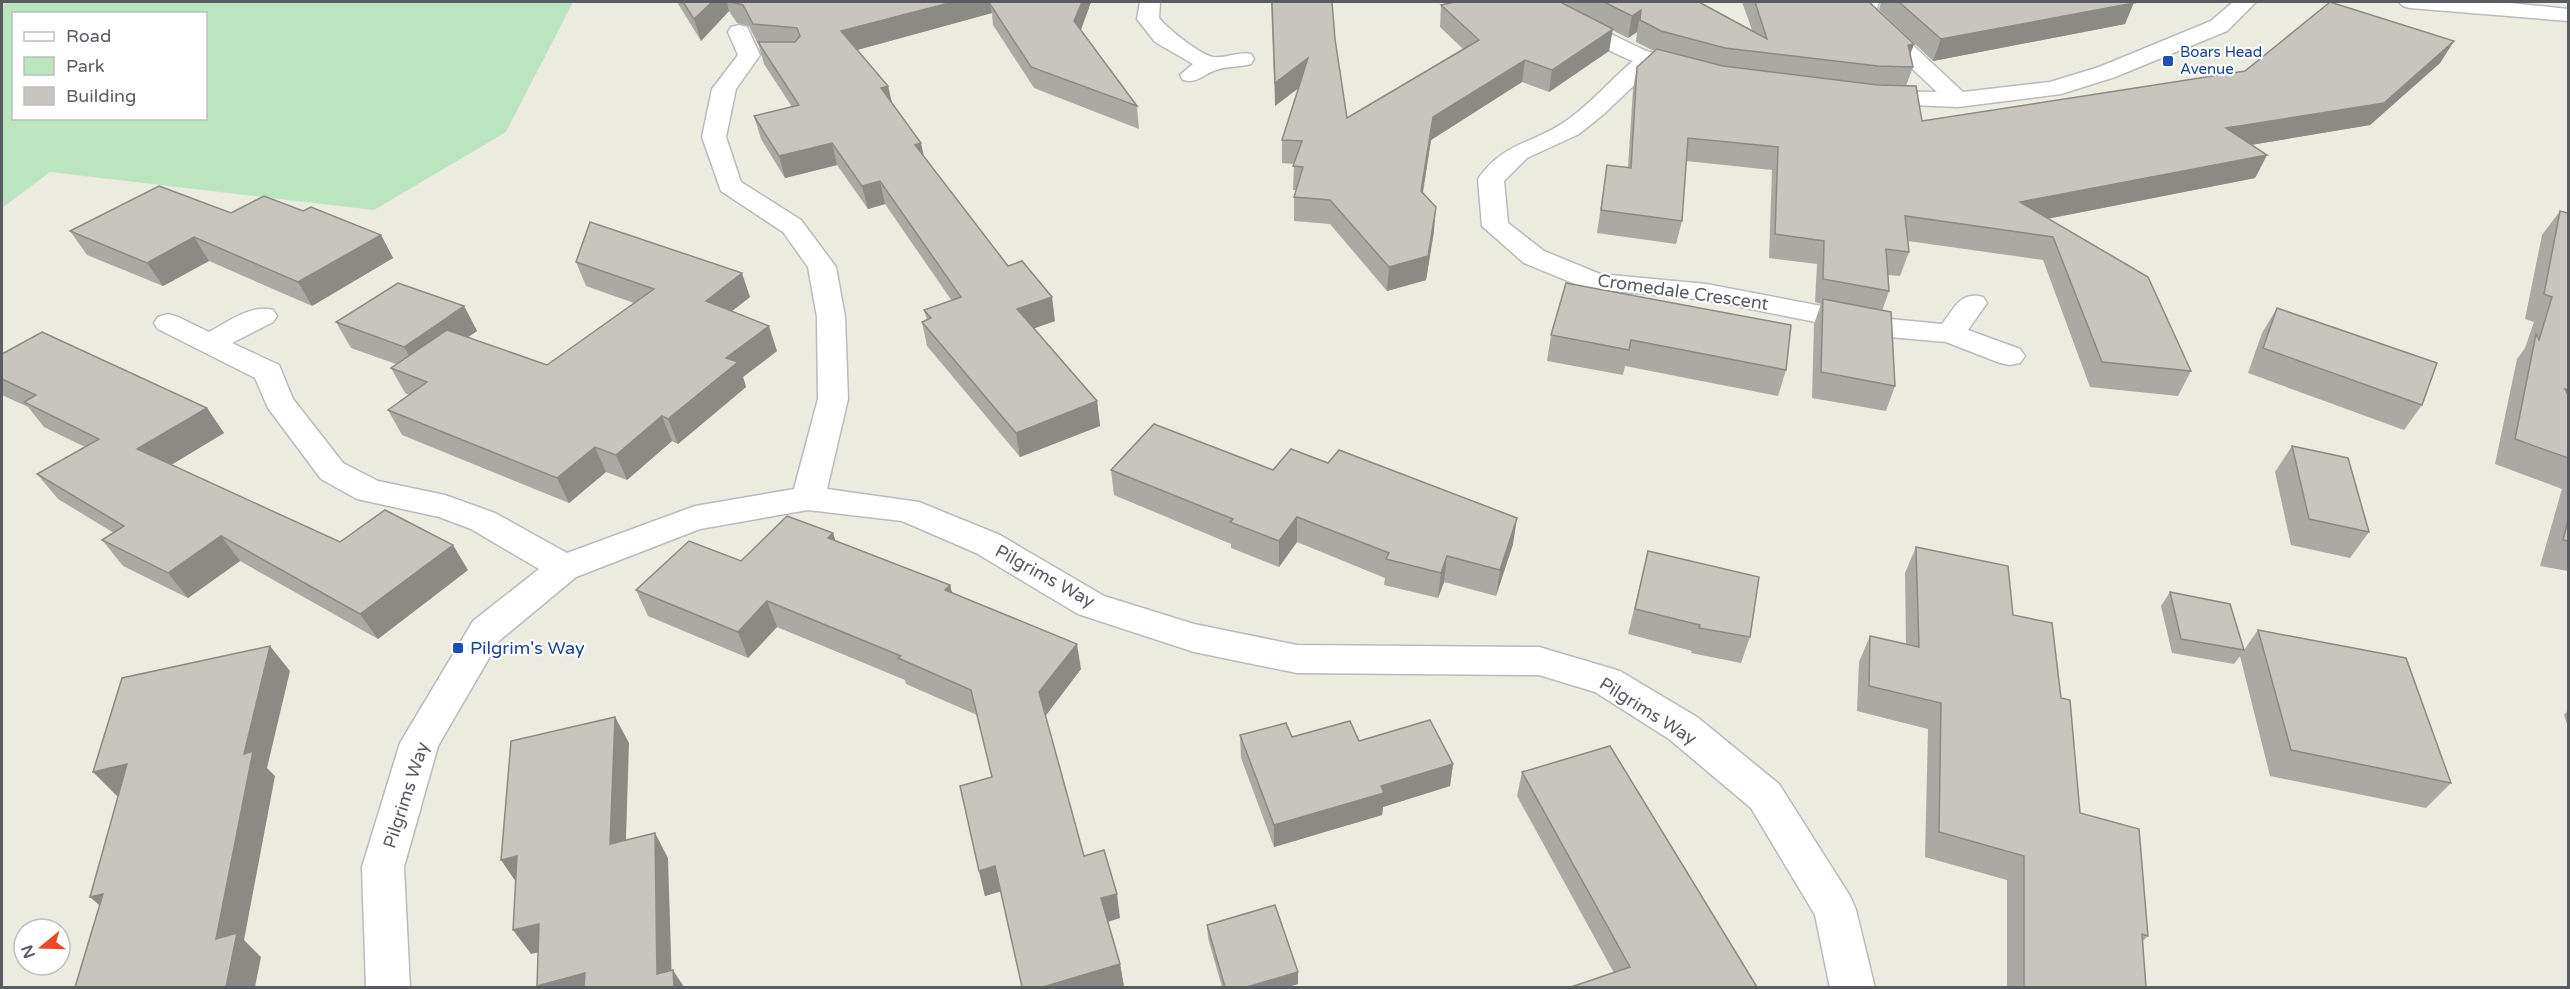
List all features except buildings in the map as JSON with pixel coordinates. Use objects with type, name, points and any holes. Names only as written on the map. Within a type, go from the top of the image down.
[{"type":"street","points":[[1150,2],[1148,20],[1163,37],[1209,64]]},
{"type":"street","points":[[1549,2],[1570,19],[1648,60],[1688,71]]},
{"type":"street","points":[[1869,2],[1865,12],[1958,100]]},
{"type":"street","points":[[1849,96],[1958,100],[2053,89],[2107,72],[2219,26],[2245,2]]},
{"type":"street","points":[[2410,2],[2568,15]]},
{"type":"street","points":[[753,48],[724,89],[714,137],[730,186],[792,226],[822,267],[831,317],[833,399],[808,498]]},
{"type":"street","points":[[1188,77],[1209,64],[1243,59]]},
{"type":"street","name":"Cromedale Crescent","points":[[1648,60],[1597,108],[1570,129],[1518,153],[1491,179],[1495,226],[1534,257],[1595,282],[1706,292],[1890,328],[1950,334],[2010,356]]},
{"type":"street","points":[[1950,334],[1973,303]]},
{"type":"street","points":[[209,343],[263,316]]},
{"type":"street","points":[[168,323],[268,372],[279,401],[332,471],[369,491],[445,507],[483,521],[564,568]]},
{"type":"street","name":"Pilgrims Way","points":[[388,987],[383,867],[419,743],[486,631],[564,568],[695,518],[808,498],[907,510],[988,544],[1091,604],[1194,638],[1298,659],[1539,661],[1607,681],[1683,728],[1765,796],[1834,910],[1853,987]]},
{"type":"green space","points":[[2,2],[573,2],[506,132],[374,210],[50,172],[2,208]]},
{"type":"place","name":"Boars Head Avenue","points":[[2168,61]]},
{"type":"place","name":"Pilgrim's Way","points":[[458,648]]}]
